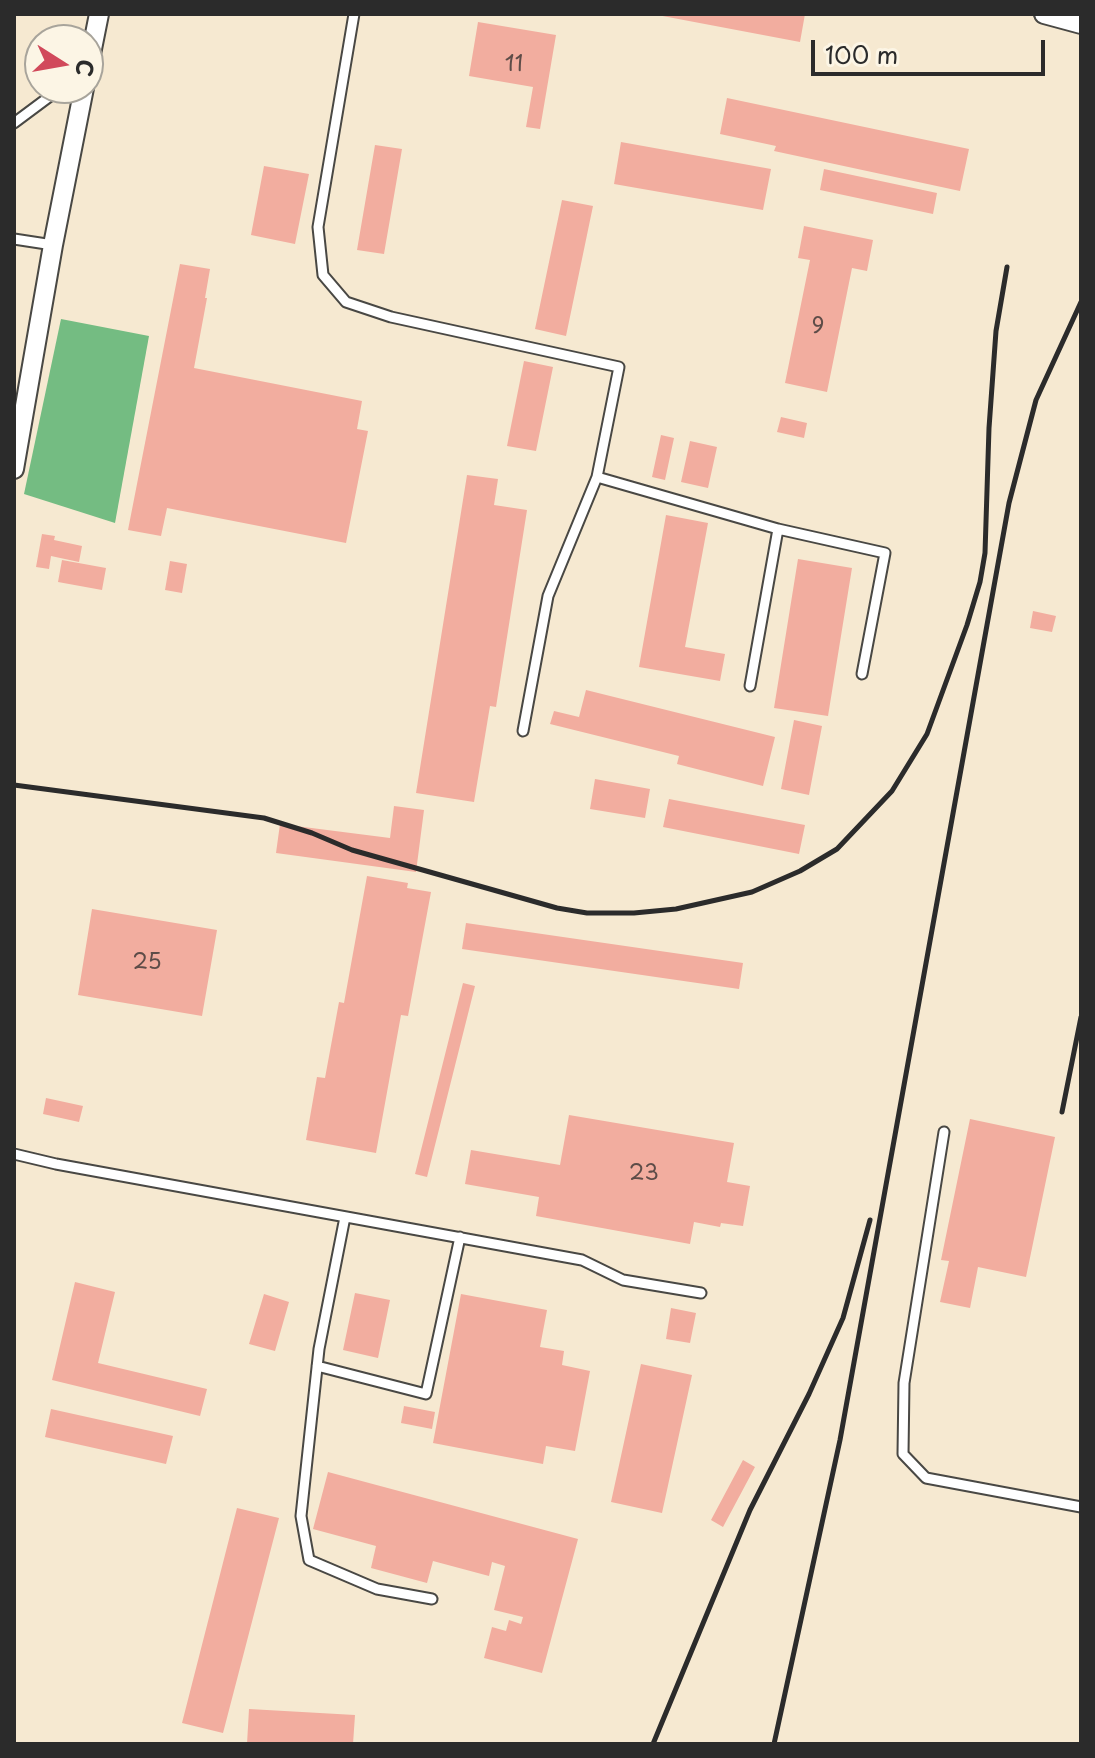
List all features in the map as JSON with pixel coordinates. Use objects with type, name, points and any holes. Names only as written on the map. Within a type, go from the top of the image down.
[{"type":"street","points":[[1044,14],[1081,24]]},
{"type":"street","points":[[14,469],[81,104]]},
{"type":"lane","points":[[354,14],[318,227],[323,275],[346,302],[391,317],[619,367],[597,477],[548,596],[523,731]]},
{"type":"lane","points":[[14,123],[40,104]]},
{"type":"lane","points":[[14,239],[53,245]]},
{"type":"lane","points":[[597,477],[778,529],[885,553],[862,674]]},
{"type":"lane","points":[[750,686],[778,529]]},
{"type":"lane","points":[[944,1132],[904,1383],[903,1454],[926,1478],[1081,1507]]},
{"type":"lane","points":[[14,1154],[582,1260],[623,1280],[701,1293]]},
{"type":"lane","points":[[345,1217],[317,1366],[301,1516],[309,1560],[377,1589],[432,1599]]},
{"type":"lane","points":[[317,1366],[426,1394],[460,1237]]},
{"type":"green space","points":[[61,319],[149,336],[115,523],[24,494]]},
{"type":"building","points":[[652,14],[805,14],[800,42]]},
{"type":"building","points":[[478,22],[556,35],[540,129],[526,127],[533,87],[469,76]]},
{"type":"building","points":[[727,98],[969,149],[960,191],[774,151],[776,146],[720,134]]},
{"type":"building","points":[[621,142],[771,169],[763,210],[614,184]]},
{"type":"building","points":[[375,145],[402,149],[384,254],[357,250]]},
{"type":"building","points":[[264,166],[309,174],[295,244],[251,235]]},
{"type":"building","points":[[824,169],[937,193],[933,214],[820,190]]},
{"type":"building","points":[[562,200],[593,206],[566,336],[535,329]]},
{"type":"building","points":[[804,226],[873,240],[867,271],[852,268],[827,392],[785,383],[810,260],[798,258]]},
{"type":"building","points":[[180,264],[210,269],[194,368],[362,401],[357,429],[368,431],[346,543],[167,508],[161,536],[128,530]]},
{"type":"building","points":[[524,361],[553,367],[536,451],[507,446]]},
{"type":"building","points":[[781,417],[807,423],[804,438],[777,432]]},
{"type":"building","points":[[661,435],[674,438],[665,480],[652,477]]},
{"type":"building","points":[[690,441],[717,447],[708,488],[681,482]]},
{"type":"building","points":[[467,475],[498,479],[494,505],[527,510],[496,707],[490,706],[474,802],[416,793]]},
{"type":"building","points":[[666,515],[708,523],[685,647],[725,654],[720,681],[639,667]]},
{"type":"building","points":[[42,534],[82,546],[79,562],[51,556],[49,569],[36,567]]},
{"type":"building","points":[[798,559],[852,568],[828,716],[774,708]]},
{"type":"building","points":[[62,560],[106,568],[102,590],[58,582]]},
{"type":"building","points":[[170,561],[187,564],[182,593],[165,590]]},
{"type":"building","points":[[1033,611],[1056,616],[1052,632],[1030,628]]},
{"type":"building","points":[[586,690],[775,737],[763,786],[677,764],[679,756],[550,724],[554,711],[579,717]]},
{"type":"building","points":[[794,720],[822,726],[809,795],[781,789]]},
{"type":"building","points":[[595,779],[650,789],[645,818],[590,809]]},
{"type":"building","points":[[669,799],[805,825],[799,854],[663,827]]},
{"type":"building","points":[[394,806],[424,810],[416,872],[276,853],[280,824],[390,838]]},
{"type":"building","points":[[367,876],[408,883],[407,888],[431,892],[408,1016],[401,1015],[376,1153],[306,1140],[317,1077],[325,1078],[339,1002],[344,1003]]},
{"type":"building","points":[[92,909],[217,930],[202,1016],[78,995]]},
{"type":"building","points":[[466,923],[743,963],[739,989],[462,949]]},
{"type":"building","points":[[463,983],[475,986],[427,1177],[415,1174]]},
{"type":"building","points":[[46,1098],[83,1106],[79,1122],[43,1114]]},
{"type":"building","points":[[569,1115],[734,1143],[727,1182],[750,1186],[743,1226],[721,1223],[720,1227],[694,1222],[690,1244],[536,1216],[539,1197],[465,1184],[471,1150],[560,1165]]},
{"type":"building","points":[[970,1119],[1055,1137],[1026,1277],[978,1267],[970,1308],[940,1302],[949,1261],[941,1260]]},
{"type":"building","points":[[75,1282],[115,1292],[98,1363],[207,1389],[200,1416],[52,1380]]},
{"type":"building","points":[[355,1293],[390,1300],[378,1358],[343,1350]]},
{"type":"building","points":[[264,1294],[289,1302],[275,1351],[249,1344]]},
{"type":"building","points":[[461,1294],[547,1310],[540,1347],[564,1351],[562,1365],[590,1371],[575,1451],[546,1446],[543,1464],[433,1443]]},
{"type":"building","points":[[671,1308],[696,1313],[690,1343],[666,1339]]},
{"type":"building","points":[[641,1364],[692,1375],[662,1513],[611,1502]]},
{"type":"building","points":[[404,1406],[435,1412],[432,1429],[401,1423]]},
{"type":"building","points":[[51,1409],[173,1436],[166,1464],[45,1437]]},
{"type":"building","points":[[743,1460],[755,1467],[723,1527],[711,1520]]},
{"type":"building","points":[[328,1472],[578,1539],[542,1673],[484,1658],[492,1627],[506,1631],[509,1620],[521,1624],[523,1617],[494,1610],[505,1566],[492,1562],[489,1576],[433,1561],[427,1583],[371,1568],[376,1546],[313,1529]]},
{"type":"building","points":[[237,1508],[279,1518],[223,1733],[182,1723]]},
{"type":"building","points":[[249,1709],[355,1715],[353,1744],[247,1744]]},
{"type":"railway","points":[[14,785],[264,818],[352,850],[557,908],[587,913],[676,909],[752,892],[800,871],[837,849],[892,791],[927,734],[967,625],[985,553],[996,331],[1007,267]]},
{"type":"railway","points":[[774,1744],[840,1440],[1009,503],[1036,400],[1081,302]]},
{"type":"railway","points":[[1062,1112],[1081,1017]]},
{"type":"railway","points":[[653,1744],[750,1510],[809,1394],[843,1318],[870,1220]]}]
